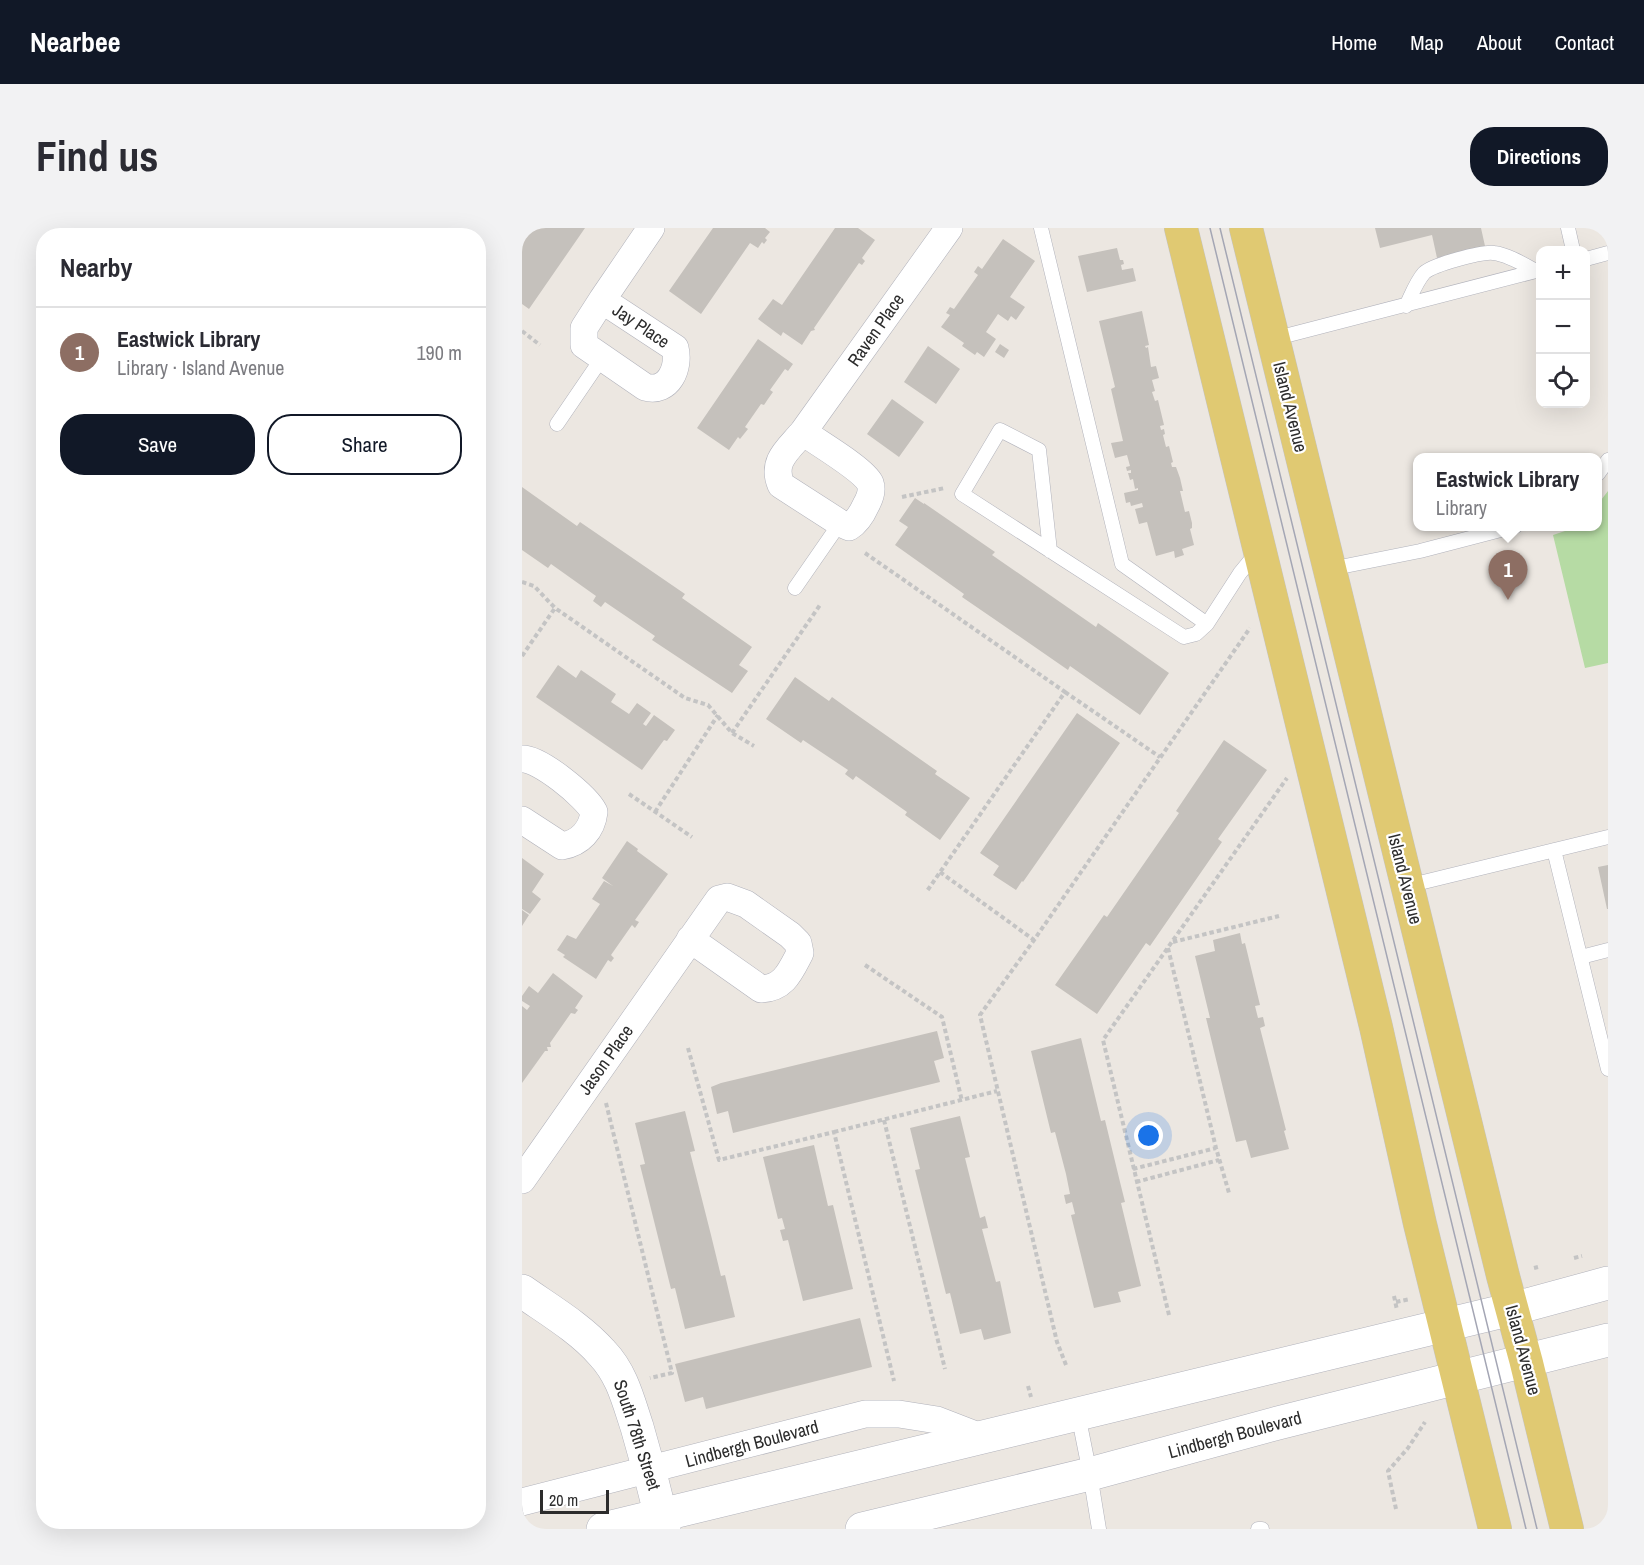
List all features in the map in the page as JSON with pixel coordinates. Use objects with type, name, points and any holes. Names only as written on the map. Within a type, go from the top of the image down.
[{"type":"main road","points":[[1181,228],[1376,1027],[1420,1224],[1495,1529]]},
{"type":"main road","name":"Island Avenue","points":[[1246,228],[1567,1529]]},
{"type":"main road","points":[[603,1529],[663,1522],[981,1437],[1512,1310],[1608,1283]]},
{"type":"main road","name":"South 78th Street","points":[[522,1291],[593,1344],[615,1369],[650,1470],[663,1522]]},
{"type":"main road","name":"Lindbergh Boulevard","points":[[862,1529],[1090,1474],[1278,1423],[1608,1340]]},
{"type":"street","name":"Jay Place","points":[[602,300],[675,348],[678,359],[663,387],[654,390],[645,387],[584,345],[583,339],[584,328],[602,300],[651,228]]},
{"type":"street","name":"Raven Place","points":[[840,523],[781,485],[777,476],[780,460],[803,432],[949,228]]},
{"type":"street","points":[[803,432],[862,474],[870,484],[871,495],[855,523],[849,527],[840,523]]},
{"type":"street","points":[[522,759],[532,759],[580,794],[594,812],[594,819],[578,841],[562,846],[522,820]]},
{"type":"street","name":"Jason Place","points":[[522,1180],[690,939]]},
{"type":"street","name":"Lindbergh Boulevard","points":[[522,1502],[865,1414],[899,1414],[937,1420],[981,1437]]},
{"type":"lane","points":[[1041,228],[1122,564],[1207,624]]},
{"type":"lane","points":[[1406,306],[1423,274],[1433,266],[1447,262],[1491,252],[1507,256],[1536,270]]},
{"type":"lane","points":[[1590,258],[1608,253]]},
{"type":"lane","points":[[1273,339],[1536,272]]},
{"type":"lane","points":[[557,424],[602,358]]},
{"type":"lane","points":[[1050,551],[1040,450],[1000,430],[962,494],[1050,551],[1184,637],[1196,634],[1207,624],[1240,573],[1260,550]]},
{"type":"lane","points":[[795,588],[840,523]]},
{"type":"lane","points":[[1330,569],[1420,551],[1497,531]]},
{"type":"lane","points":[[1407,886],[1608,837]]},
{"type":"lane","points":[[1554,850],[1581,957],[1602,1021],[1608,1069]]},
{"type":"lane","points":[[1581,957],[1608,950]]},
{"type":"lane","points":[[1078,1414],[1099,1529]]},
{"type":"path","points":[[522,331],[540,345]]},
{"type":"path","points":[[902,497],[944,488],[962,494]]},
{"type":"path","points":[[865,553],[1160,757]]},
{"type":"path","points":[[522,582],[534,586],[555,608],[685,698],[708,705],[732,733],[754,746]]},
{"type":"path","points":[[732,733],[820,605]]},
{"type":"path","points":[[522,656],[555,608]]},
{"type":"path","points":[[1066,1365],[1057,1342],[980,1014],[1034,940],[1252,625]]},
{"type":"path","points":[[927,891],[1065,692]]},
{"type":"path","points":[[655,812],[718,715]]},
{"type":"path","points":[[1169,1315],[1103,1040],[1289,776]]},
{"type":"path","points":[[629,794],[692,837]]},
{"type":"path","points":[[940,872],[1034,940]]},
{"type":"path","points":[[1173,942],[1279,916]]},
{"type":"path","points":[[1168,948],[1229,1193]]},
{"type":"path","points":[[865,965],[942,1017],[962,1101]]},
{"type":"path","points":[[688,1048],[719,1160],[997,1091]]},
{"type":"path","points":[[605,1099],[672,1373],[622,1384]]},
{"type":"path","points":[[884,1120],[945,1369]]},
{"type":"path","points":[[834,1132],[894,1381]]},
{"type":"path","points":[[1133,1169],[1216,1148]]},
{"type":"path","points":[[1136,1182],[1219,1160]]},
{"type":"path","points":[[1574,1258],[1582,1256]]},
{"type":"path","points":[[1394,1296],[1398,1314]]},
{"type":"path","points":[[1396,1302],[1410,1299]]},
{"type":"path","points":[[1396,1509],[1388,1471],[1408,1448],[1425,1422]]},
{"type":"green space","points":[[1608,491],[1608,663],[1585,668],[1553,535],[1565,531],[1602,531],[1602,499]]},
{"type":"building","points":[[525,228],[585,228],[529,309],[522,304],[522,233]]},
{"type":"building","points":[[713,228],[765,228],[770,232],[764,244],[762,242],[758,248],[750,243],[701,314],[669,291]]},
{"type":"building","points":[[835,228],[858,228],[875,240],[862,258],[865,261],[862,265],[859,263],[814,328],[815,330],[811,331],[802,345],[783,332],[781,336],[758,319],[773,299],[782,305]]},
{"type":"building","points":[[1375,228],[1481,228],[1485,246],[1437,258],[1432,235],[1380,248]]},
{"type":"building","points":[[1003,239],[1035,261],[1010,297],[1025,307],[1016,320],[1011,316],[1008,321],[998,314],[986,332],[996,339],[984,357],[977,352],[975,355],[962,346],[964,343],[941,327],[950,315],[946,313],[950,307],[954,309],[978,275],[974,272],[978,266],[982,269]]},
{"type":"building","points":[[1117,248],[1120,260],[1123,260],[1124,264],[1121,265],[1122,270],[1133,268],[1136,281],[1087,292],[1078,256]]},
{"type":"building","points":[[1142,311],[1149,345],[1145,346],[1148,347],[1151,367],[1156,366],[1159,378],[1152,380],[1155,391],[1152,392],[1155,401],[1158,400],[1164,425],[1160,426],[1161,430],[1164,429],[1166,447],[1169,446],[1172,467],[1176,467],[1180,478],[1183,491],[1180,491],[1185,512],[1189,511],[1192,523],[1190,529],[1194,545],[1182,549],[1184,555],[1175,558],[1174,551],[1156,556],[1147,522],[1139,524],[1135,509],[1143,507],[1142,503],[1131,506],[1130,502],[1126,503],[1124,493],[1138,490],[1138,488],[1135,489],[1133,479],[1130,480],[1128,473],[1131,473],[1131,470],[1127,471],[1126,467],[1130,466],[1127,455],[1115,458],[1111,443],[1123,441],[1111,389],[1115,387],[1099,321]]},
{"type":"building","points":[[758,339],[793,364],[788,371],[785,369],[770,390],[773,392],[764,405],[761,404],[745,427],[748,429],[740,439],[738,437],[729,450],[697,428]]},
{"type":"building","points":[[1000,344],[1009,350],[1004,358],[995,352]]},
{"type":"building","points":[[928,346],[960,369],[936,404],[904,382]]},
{"type":"building","points":[[892,399],[924,422],[899,457],[867,434]]},
{"type":"building","points":[[522,487],[577,526],[580,522],[685,594],[682,598],[752,647],[739,665],[748,671],[732,693],[652,640],[655,636],[605,602],[601,607],[593,601],[596,596],[551,564],[548,568],[522,550]]},
{"type":"building","points":[[915,498],[995,552],[992,555],[1096,627],[1098,623],[1169,673],[1140,715],[1070,666],[1068,670],[962,597],[964,594],[895,545],[908,527],[899,521]]},
{"type":"building","points":[[558,665],[576,678],[581,670],[616,694],[611,702],[629,714],[637,703],[651,713],[643,724],[646,726],[654,715],[675,730],[667,741],[664,740],[642,770],[536,697]]},
{"type":"building","points":[[795,677],[829,701],[832,697],[937,771],[935,774],[970,798],[940,840],[905,815],[907,812],[856,776],[853,780],[845,774],[848,770],[803,740],[801,743],[766,719]]},
{"type":"building","points":[[1077,713],[1120,743],[1016,890],[993,875],[999,866],[980,853]]},
{"type":"building","points":[[1224,740],[1267,770],[1218,839],[1222,842],[1150,946],[1146,943],[1097,1014],[1055,985],[1104,915],[1107,917],[1179,813],[1176,811]]},
{"type":"building","points":[[627,841],[668,874],[635,920],[639,922],[635,928],[632,925],[611,955],[614,958],[611,962],[608,960],[596,979],[563,957],[565,955],[557,950],[567,935],[576,939],[600,904],[592,899],[604,881],[613,886],[602,878]]},
{"type":"building","points":[[522,858],[544,874],[532,892],[541,899],[530,914],[522,909]]},
{"type":"building","points":[[1608,865],[1608,909],[1607,909],[1598,867]]},
{"type":"building","points":[[522,910],[529,915],[522,926]]},
{"type":"building","points":[[1240,933],[1242,944],[1245,943],[1260,1005],[1255,1006],[1258,1018],[1263,1017],[1265,1026],[1260,1028],[1289,1149],[1251,1158],[1246,1140],[1236,1142],[1206,1018],[1210,1018],[1195,956],[1215,951],[1213,940]]},
{"type":"building","points":[[553,973],[583,996],[575,1008],[578,1010],[575,1014],[571,1013],[550,1043],[551,1047],[547,1047],[548,1051],[545,1051],[522,1083],[522,1006],[527,1010],[530,1006],[522,1001],[522,996],[529,986],[538,993]]},
{"type":"building","points":[[937,1031],[944,1058],[934,1061],[940,1082],[733,1133],[728,1111],[717,1114],[711,1087],[721,1083]]},
{"type":"building","points":[[1081,1038],[1101,1121],[1105,1120],[1125,1202],[1121,1203],[1141,1286],[1118,1292],[1121,1302],[1094,1308],[1071,1215],[1075,1214],[1072,1202],[1066,1204],[1064,1195],[1070,1194],[1066,1174],[1055,1132],[1051,1133],[1031,1051]]},
{"type":"building","points":[[685,1111],[695,1151],[690,1152],[721,1276],[725,1275],[735,1317],[685,1329],[675,1288],[671,1289],[640,1165],[645,1164],[635,1123]]},
{"type":"building","points":[[960,1116],[970,1157],[965,1158],[980,1218],[985,1216],[988,1228],[982,1229],[996,1282],[1000,1281],[1011,1333],[984,1340],[981,1329],[960,1334],[950,1293],[946,1294],[915,1170],[920,1169],[910,1128]]},
{"type":"building","points":[[814,1145],[828,1206],[833,1205],[853,1289],[803,1301],[788,1240],[783,1241],[780,1230],[785,1229],[782,1218],[778,1219],[763,1157]]},
{"type":"building","points":[[860,1318],[872,1367],[706,1409],[703,1397],[685,1402],[675,1364]]},
{"type":"tram line","points":[[1210,228],[1526,1529]]},
{"type":"tram line","points":[[1220,228],[1537,1529]]},
{"type":"place","name":"Eastwick Library","points":[[1508,600]]}]
